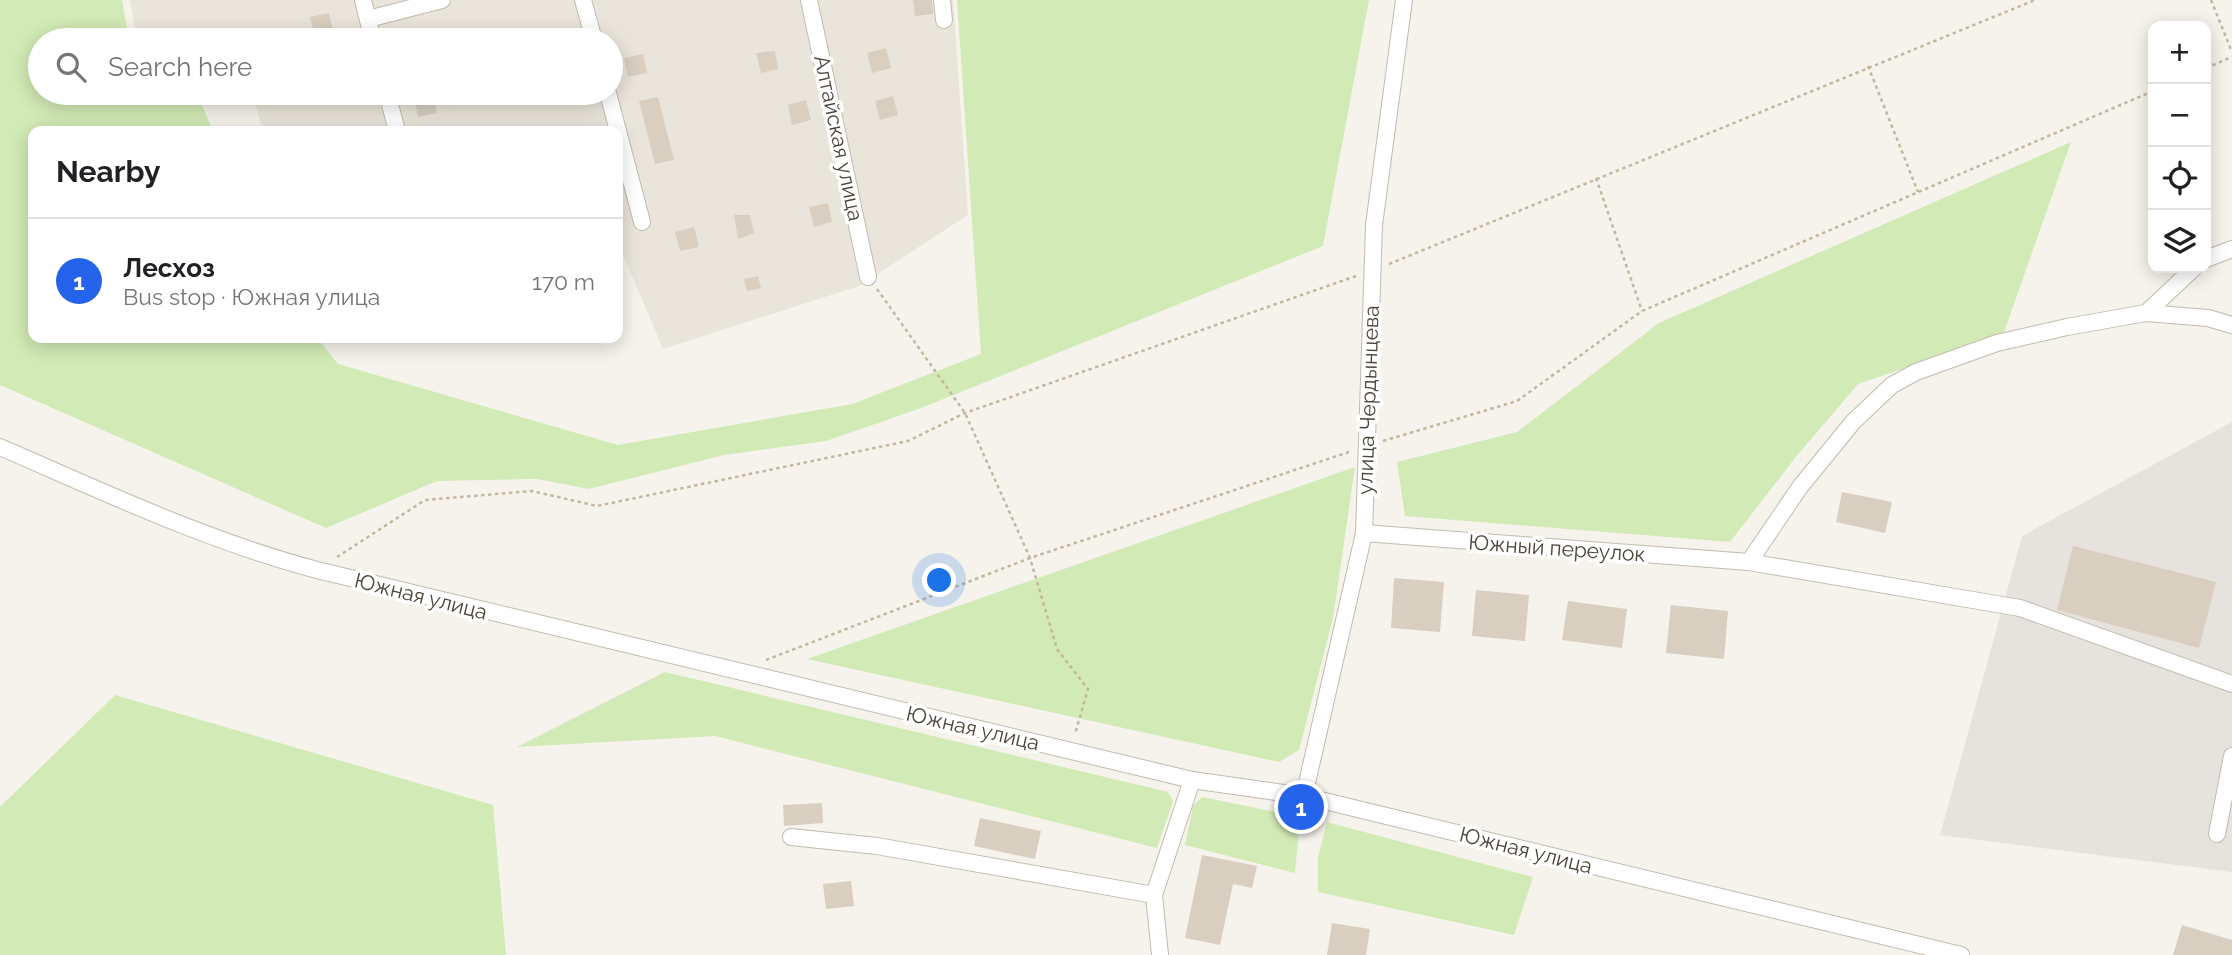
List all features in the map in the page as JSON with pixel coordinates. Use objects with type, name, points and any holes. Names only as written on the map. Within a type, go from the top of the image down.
[{"type":"street","points":[[363,0],[370,28]]},
{"type":"street","points":[[368,19],[442,0]]},
{"type":"street","points":[[583,0],[591,28]]},
{"type":"street","name":"Алтайская улица","points":[[809,0],[868,276]]},
{"type":"street","points":[[942,0],[944,20]]},
{"type":"street","name":"улица Чердынцева","points":[[1304,796],[1364,533],[1374,225],[1404,0]]},
{"type":"street","points":[[390,105],[396,126]]},
{"type":"street","points":[[611,105],[617,126]]},
{"type":"street","points":[[623,150],[642,222]]},
{"type":"street","points":[[2211,257],[2232,249]]},
{"type":"street","points":[[2146,313],[2189,273]]},
{"type":"street","points":[[1749,562],[1800,487],[1853,422],[1892,385],[1916,372],[1997,343],[2146,313],[2208,318],[2232,325]]},
{"type":"street","name":"Южная улица","points":[[0,447],[141,509],[266,557],[1192,780],[1304,796],[1961,955]]},
{"type":"street","name":"Южный переулок","points":[[1364,533],[1749,562],[2020,608],[2232,684]]},
{"type":"street","points":[[2217,834],[2232,756]]},
{"type":"street","points":[[1160,955],[1154,895],[1192,780]]},
{"type":"street","points":[[790,836],[877,846],[1154,895]]},
{"type":"path","points":[[317,570],[425,500],[532,491],[597,506],[908,441],[965,413],[1372,270],[2035,0]]},
{"type":"path","points":[[2211,0],[2232,55],[2211,66]]},
{"type":"path","points":[[1868,66],[1918,192]]},
{"type":"path","points":[[762,662],[1030,558],[1367,446],[1517,401],[1642,311],[2148,93]]},
{"type":"path","points":[[1596,178],[1642,311]]},
{"type":"path","points":[[868,276],[965,413],[1030,558],[1057,649],[1088,690],[1070,751]]},
{"type":"shaded area","points":[[130,0],[953,0],[968,215],[859,286],[663,349],[623,257],[623,126],[262,126],[255,105],[623,105],[623,28],[135,28]]},
{"type":"shaded area","points":[[2232,422],[2232,872],[1940,835],[2022,536]]},
{"type":"green space","points":[[0,0],[122,0],[127,28],[28,28],[28,105],[202,105],[211,126],[28,126],[28,343],[321,343],[338,364],[618,445],[852,404],[981,354],[957,0],[1369,0],[1323,246],[921,408],[826,441],[724,455],[589,489],[537,479],[437,481],[326,528],[0,385]]},
{"type":"green space","points":[[2071,142],[2003,335],[1858,384],[1795,458],[1730,542],[1405,516],[1397,462],[1517,432],[1659,323]]},
{"type":"green space","points":[[1355,467],[1333,618],[1299,750],[1279,762],[807,659]]},
{"type":"green space","points":[[665,672],[1168,792],[1173,801],[1157,848],[715,736],[517,747]]},
{"type":"green space","points":[[115,695],[493,805],[506,955],[0,955],[0,807]]},
{"type":"green space","points":[[1202,797],[1300,817],[1295,873],[1185,845],[1193,806]]},
{"type":"green space","points":[[1327,822],[1533,877],[1514,935],[1318,892],[1318,857]]},
{"type":"building","points":[[913,0],[932,0],[933,14],[915,16]]},
{"type":"building","points":[[329,13],[332,28],[313,28],[310,17]]},
{"type":"building","points":[[886,48],[891,68],[872,73],[867,53]]},
{"type":"building","points":[[775,51],[778,69],[761,73],[756,53]]},
{"type":"building","points":[[643,54],[647,73],[628,77],[624,58]]},
{"type":"building","points":[[893,96],[898,115],[880,120],[875,101]]},
{"type":"building","points":[[658,97],[674,160],[655,164],[639,101]]},
{"type":"building","points":[[806,100],[811,120],[792,125],[788,105]]},
{"type":"building","points":[[415,105],[435,105],[437,113],[418,117]]},
{"type":"building","points":[[828,203],[832,222],[814,227],[809,207]]},
{"type":"building","points":[[734,215],[750,215],[754,233],[738,239]]},
{"type":"building","points":[[694,227],[699,247],[680,251],[675,232]]},
{"type":"building","points":[[758,276],[761,288],[747,291],[744,279]]},
{"type":"building","points":[[1842,492],[1892,502],[1885,533],[1836,522]]},
{"type":"building","points":[[2073,546],[2216,582],[2199,648],[2057,610]]},
{"type":"building","points":[[1394,578],[1444,582],[1440,632],[1391,628]]},
{"type":"building","points":[[1476,590],[1529,595],[1525,641],[1472,636]]},
{"type":"building","points":[[1568,601],[1627,609],[1622,648],[1562,640]]},
{"type":"building","points":[[1671,605],[1728,611],[1724,659],[1666,653]]},
{"type":"building","points":[[822,803],[823,823],[784,826],[783,805]]},
{"type":"building","points":[[980,818],[1041,831],[1035,859],[974,846]]},
{"type":"building","points":[[1202,855],[1257,866],[1252,888],[1233,884],[1220,945],[1185,938]]},
{"type":"building","points":[[851,881],[854,906],[826,909],[823,884]]},
{"type":"building","points":[[1332,923],[1370,929],[1366,955],[1327,955]]},
{"type":"building","points":[[2182,925],[2232,940],[2232,955],[2173,955]]},
{"type":"place","name":"Лесхоз","points":[[1301,807]]}]
